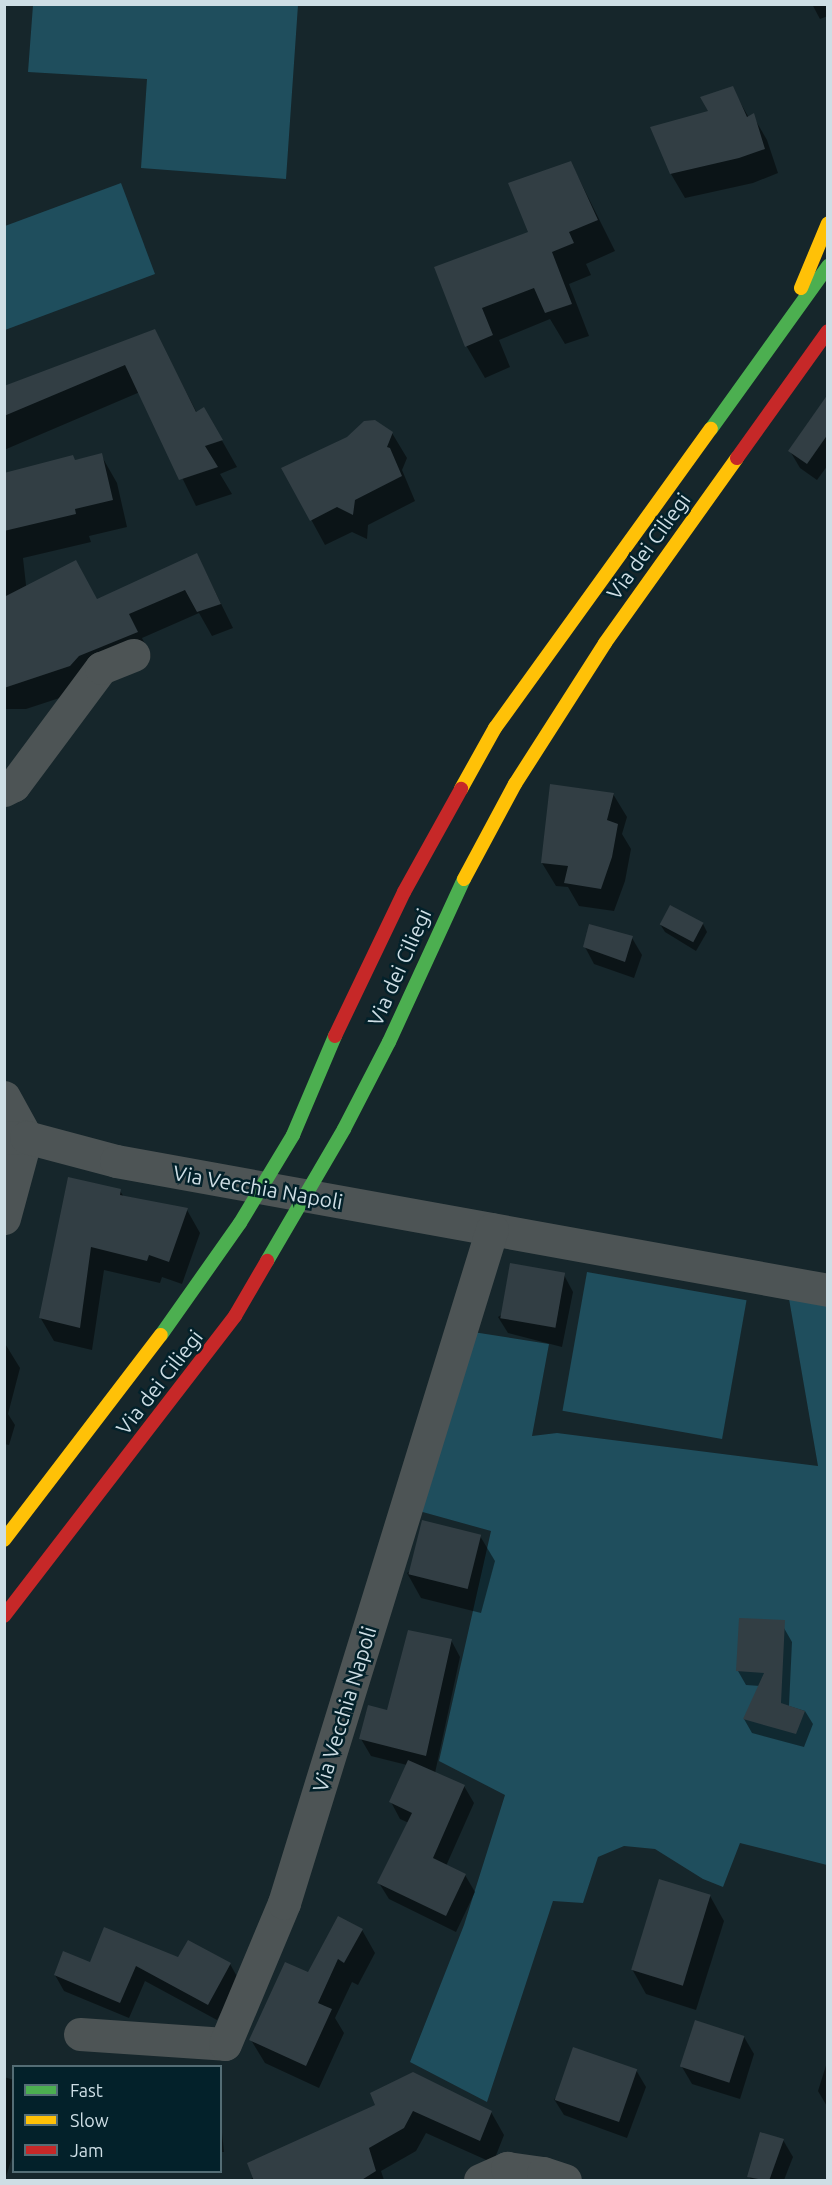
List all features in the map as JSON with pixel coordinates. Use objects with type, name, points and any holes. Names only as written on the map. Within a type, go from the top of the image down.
[{"type":"main road","points":[[788,322],[822,231],[828,223]]},
{"type":"main road","name":"Via dei Ciliegi","points":[[4,1540],[184,1303],[240,1222],[293,1135],[337,1032],[404,892],[495,728],[828,266]]},
{"type":"main road","name":"Via dei Ciliegi","points":[[4,1616],[236,1316],[337,1142],[389,1042],[450,906],[515,784],[605,643],[828,331]]},
{"type":"main road","points":[[799,372],[828,348]]},
{"type":"street","points":[[4,790],[14,785],[101,668],[134,655]]},
{"type":"street","points":[[4,1097],[15,1137],[4,1218]]},
{"type":"street","name":"Via Vecchia Napoli","points":[[15,1137],[116,1161],[828,1290]]},
{"type":"street","name":"Via Vecchia Napoli","points":[[80,2034],[225,2044],[284,1903],[492,1229]]},
{"type":"street","points":[[480,2181],[507,2168],[543,2173],[565,2181]]},
{"type":"shaded area","points":[[33,5],[298,5],[286,179],[141,168],[147,79],[28,72]]},
{"type":"shaded area","points":[[121,183],[155,274],[5,330],[5,226]]},
{"type":"shaded area","points":[[587,1272],[747,1300],[722,1439],[563,1411]]},
{"type":"shaded area","points":[[788,1293],[827,1300],[827,1865],[740,1843],[723,1887],[703,1879],[655,1849],[624,1846],[598,1857],[583,1903],[553,1901],[487,2102],[410,2062],[464,1925],[505,1795],[439,1761],[491,1531],[419,1511],[473,1332],[549,1344],[532,1436],[557,1433],[818,1466]]},
{"type":"building","points":[[733,86],[747,117],[754,113],[765,149],[739,158],[670,174],[650,127],[708,111],[700,97]]},
{"type":"building","points":[[571,161],[598,220],[569,232],[574,243],[552,252],[572,304],[545,313],[534,288],[482,308],[493,335],[465,347],[434,267],[528,232],[508,183]]},
{"type":"building","points":[[155,329],[196,412],[204,407],[223,440],[205,446],[218,467],[179,480],[125,365],[4,416],[4,386]]},
{"type":"building","points":[[828,394],[828,434],[807,464],[788,451]]},
{"type":"building","points":[[375,420],[393,432],[387,447],[390,448],[402,476],[355,500],[353,515],[337,507],[310,521],[281,468],[347,437],[364,421]]},
{"type":"building","points":[[102,453],[113,500],[75,509],[76,514],[4,531],[4,473],[73,455],[75,460]]},
{"type":"building","points":[[197,553],[221,604],[197,612],[185,590],[129,614],[138,632],[79,656],[70,666],[4,688],[4,597],[76,560],[97,599]]},
{"type":"building","points":[[550,784],[614,793],[607,820],[618,824],[612,857],[601,889],[564,883],[568,866],[541,863]]},
{"type":"building","points":[[670,905],[704,923],[693,942],[660,924]]},
{"type":"building","points":[[589,924],[633,936],[625,962],[583,947]]},
{"type":"building","points":[[68,1177],[121,1189],[120,1195],[188,1208],[169,1262],[149,1255],[147,1261],[91,1247],[80,1328],[39,1318]]},
{"type":"building","points":[[510,1263],[565,1273],[555,1328],[500,1318]]},
{"type":"building","points":[[422,1520],[481,1535],[468,1589],[408,1574]]},
{"type":"building","points":[[739,1618],[785,1620],[781,1703],[805,1711],[796,1734],[743,1719],[764,1673],[736,1671]]},
{"type":"building","points":[[408,1630],[452,1639],[426,1756],[359,1739],[368,1705],[387,1710]]},
{"type":"building","points":[[408,1760],[465,1785],[433,1858],[466,1874],[446,1916],[377,1883],[412,1813],[389,1802]]},
{"type":"building","points":[[659,1879],[711,1895],[683,1986],[631,1970]]},
{"type":"building","points":[[338,1916],[363,1929],[344,1963],[338,1959],[318,2003],[332,2009],[306,2066],[249,2040],[285,1962],[308,1972]]},
{"type":"building","points":[[104,1927],[178,1957],[188,1940],[231,1963],[208,2005],[136,1966],[120,2003],[54,1975],[63,1951],[90,1962]]},
{"type":"building","points":[[695,2020],[744,2036],[729,2083],[680,2067]]},
{"type":"building","points":[[573,2047],[637,2069],[619,2122],[555,2100]]},
{"type":"building","points":[[413,2072],[492,2111],[480,2141],[413,2111],[404,2128],[369,2148],[376,2171],[360,2181],[254,2181],[247,2163],[375,2105],[370,2093]]},
{"type":"building","points":[[760,2132],[784,2139],[769,2181],[747,2177]]},
{"type":"traffic: fast","points":[[711,429],[828,266]]},
{"type":"traffic: fast","points":[[267,1261],[344,1129],[389,1042],[464,879]]},
{"type":"traffic: fast","points":[[161,1335],[240,1223],[293,1135],[335,1036]]},
{"type":"traffic: slow","points":[[801,288],[828,223]]},
{"type":"traffic: slow","points":[[461,789],[495,728],[711,429]]},
{"type":"traffic: slow","points":[[464,879],[515,784],[605,643],[737,458]]},
{"type":"traffic: slow","points":[[4,1540],[161,1335]]},
{"type":"traffic: jam","points":[[737,458],[828,331]]},
{"type":"traffic: jam","points":[[335,1036],[404,892],[461,789]]},
{"type":"traffic: jam","points":[[4,1616],[235,1316],[267,1261]]}]
